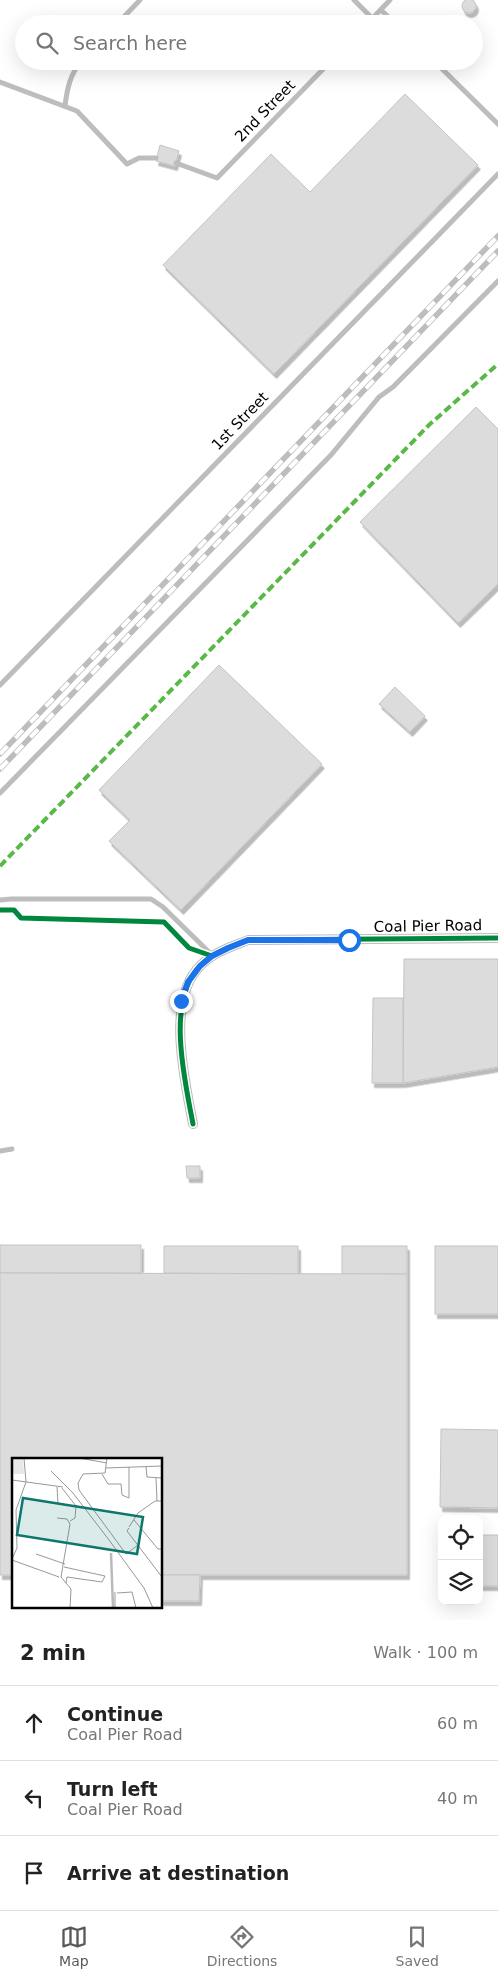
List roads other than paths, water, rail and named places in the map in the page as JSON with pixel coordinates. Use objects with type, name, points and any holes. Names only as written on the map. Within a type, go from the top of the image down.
[{"type":"street","name":"Coal Pier Road","points":[[193,1124],[181,1062],[181,1001],[188,982],[200,966],[212,956],[248,940],[498,938]]},
{"type":"lane","points":[[126,15],[140,0]]},
{"type":"lane","points":[[354,0],[369,15]]},
{"type":"lane","points":[[375,15],[390,0]]},
{"type":"lane","points":[[381,10],[386,15]]},
{"type":"lane","points":[[65,106],[67,86],[74,70]]},
{"type":"lane","name":"2nd Street","points":[[176,163],[217,178],[321,70]]},
{"type":"lane","points":[[443,70],[498,124]]},
{"type":"lane","points":[[0,82],[77,111],[127,164],[140,158],[156,158]]},
{"type":"lane","name":"1st Street","points":[[0,685],[498,174]]},
{"type":"lane","points":[[0,793],[330,455],[379,397],[393,387],[498,281]]},
{"type":"lane","points":[[0,900],[151,899],[163,907],[212,956]]},
{"type":"lane","points":[[0,1151],[12,1149]]},
{"type":"railway","points":[[0,754],[498,236]]},
{"type":"railway","points":[[0,769],[498,251]]}]
